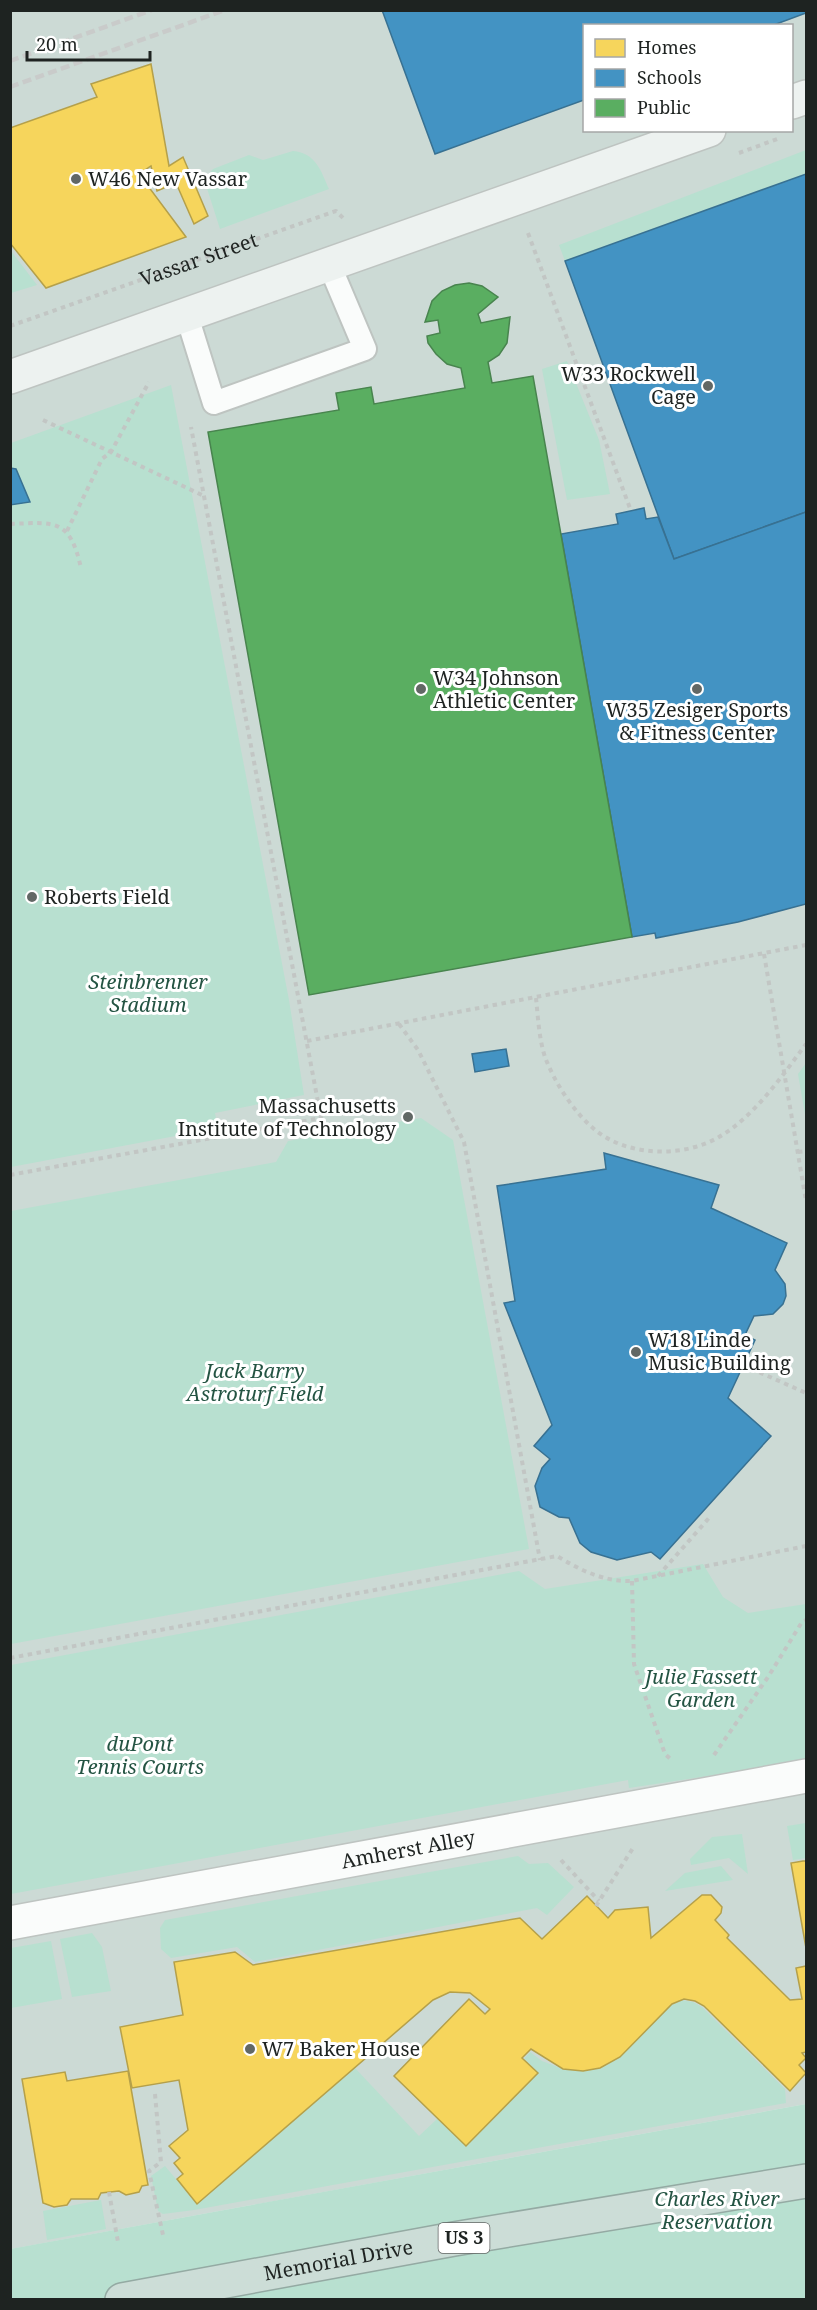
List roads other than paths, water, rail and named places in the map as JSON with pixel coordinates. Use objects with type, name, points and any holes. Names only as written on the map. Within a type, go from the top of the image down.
[{"type":"highway","name":"Memorial Drive","points":[[122,2300],[164,2295],[454,2239],[807,2181]]},
{"type":"main road","points":[[10,376],[703,132]]},
{"type":"street","name":"Amherst Alley","points":[[10,1923],[807,1776]]},
{"type":"lane","points":[[187,315],[214,403],[365,349],[329,264]]},
{"type":"railway","points":[[10,61],[152,10]]},
{"type":"railway","points":[[10,87],[225,10]]},
{"type":"place","name":"W46 New Vassar","points":[[76,179]]},
{"type":"place","name":"W33 Rockwell Cage","points":[[708,386]]},
{"type":"place","name":"W34 Johnson Athletic Center","points":[[421,689]]},
{"type":"place","name":"W35 Zesiger Sports & Fitness Center","points":[[697,689]]},
{"type":"place","name":"Roberts Field","points":[[32,897]]},
{"type":"place","name":"Massachusetts Institute of Technology","points":[[408,1117]]},
{"type":"place","name":"W18 Linde Music Building","points":[[636,1352]]},
{"type":"place","name":"W7 Baker House","points":[[250,2049]]},
{"type":"park label","name":"Steinbrenner Stadium","points":[[148,994]]},
{"type":"park label","name":"Jack Barry Astroturf Field","points":[[255,1382]]},
{"type":"park label","name":"Julie Fassett Garden","points":[[701,1688]]},
{"type":"park label","name":"duPont Tennis Courts","points":[[140,1756]]},
{"type":"park label","name":"Charles River Reservation","points":[[717,2210]]}]
